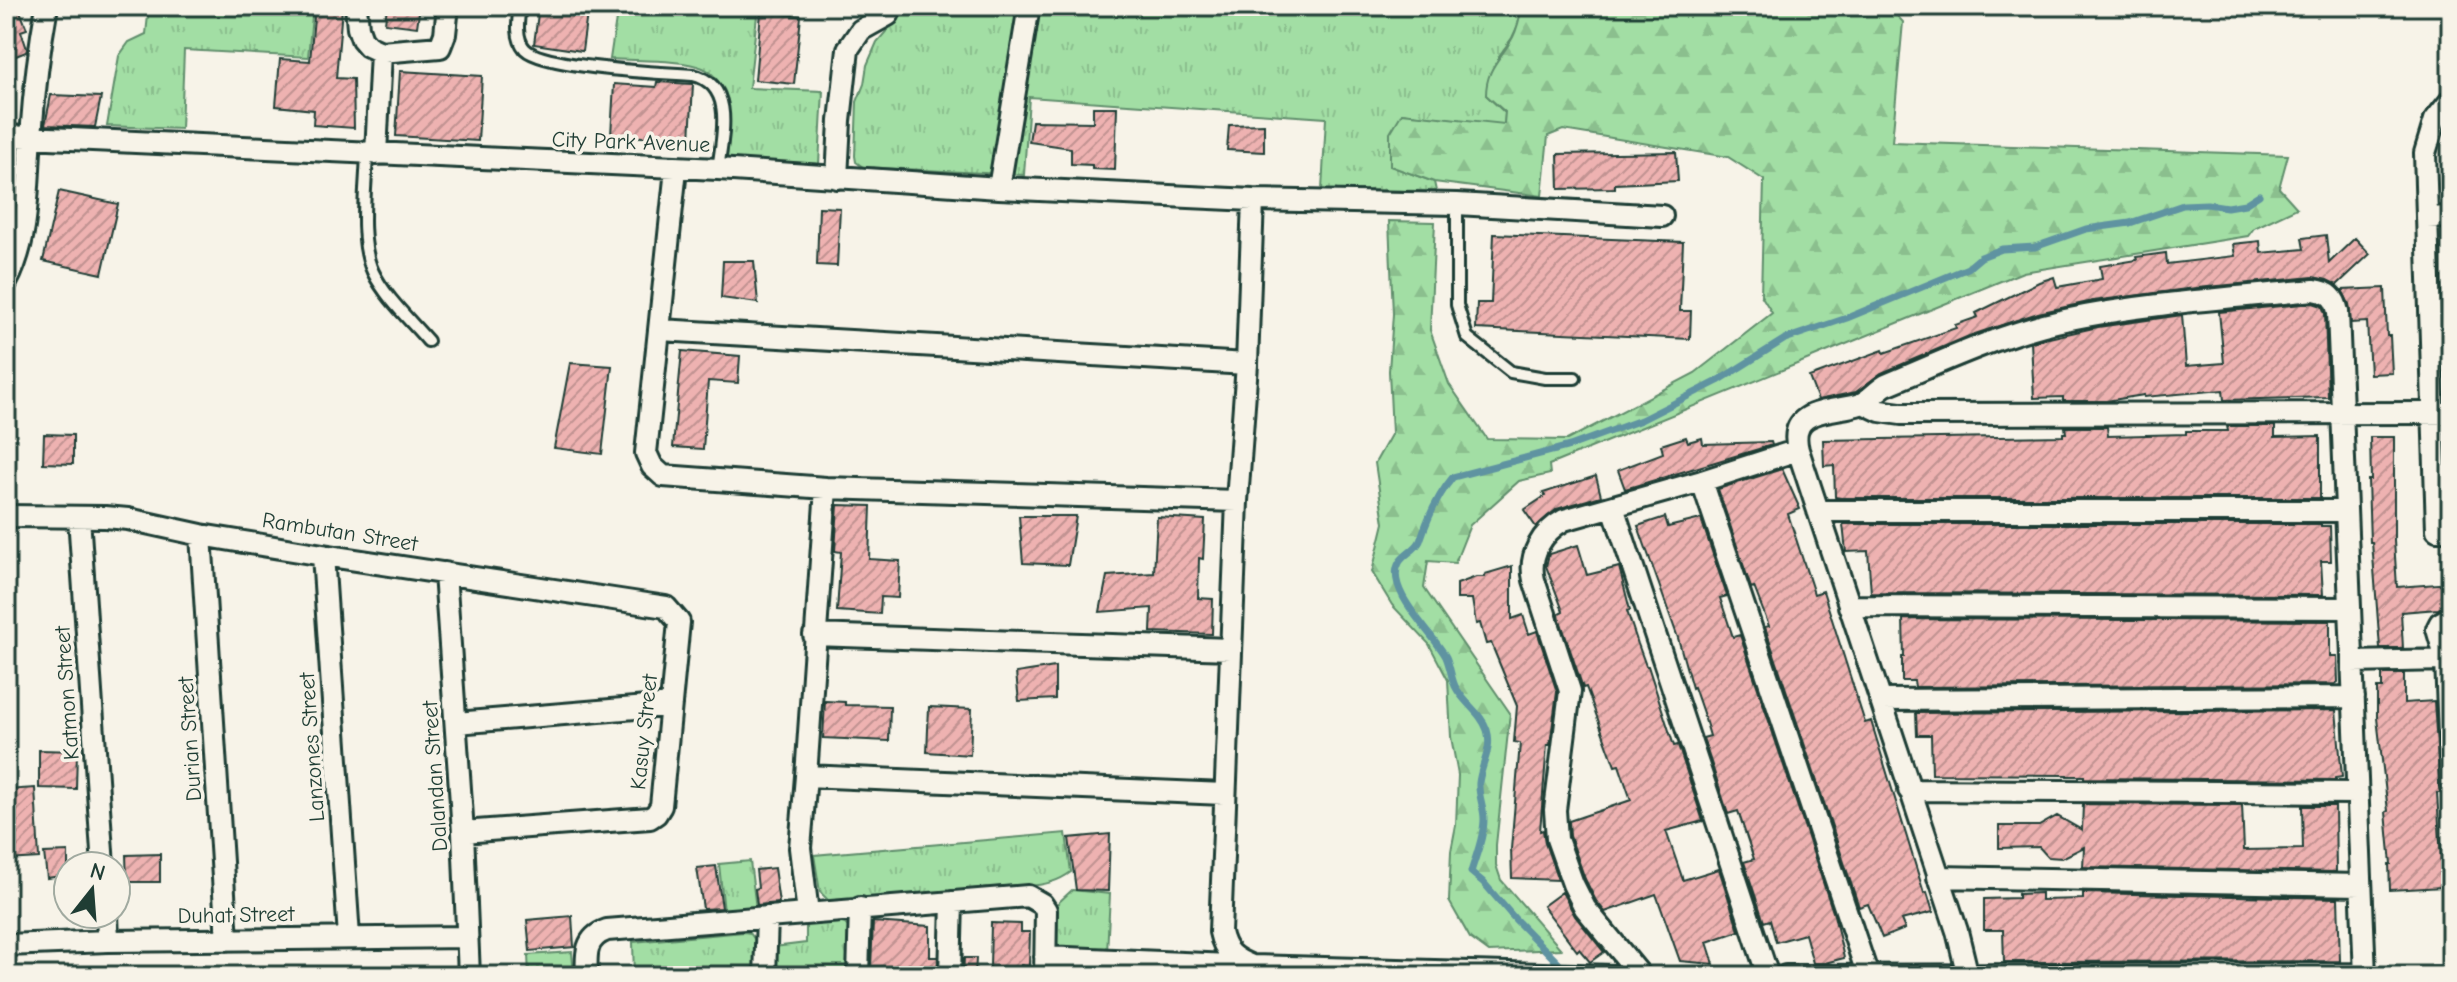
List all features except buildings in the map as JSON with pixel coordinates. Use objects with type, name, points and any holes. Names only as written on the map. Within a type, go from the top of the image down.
[{"type":"street","points":[[6,283],[15,266],[25,222],[34,92],[47,6]]},
{"type":"street","points":[[356,6],[362,39],[381,52],[440,47],[445,34],[448,6]]},
{"type":"street","points":[[837,178],[848,49],[861,30],[888,15],[892,6]]},
{"type":"street","points":[[999,188],[1029,6]]},
{"type":"street","points":[[372,154],[381,52]]},
{"type":"street","points":[[2451,100],[2425,153],[2430,320],[2442,413],[2437,530],[2451,530]]},
{"type":"street","name":"City Park Avenue","points":[[6,136],[718,169],[999,188],[1253,200],[1457,204],[1662,216]]},
{"type":"street","points":[[676,169],[646,453],[652,466],[663,476],[826,488],[1237,501]]},
{"type":"street","points":[[1252,966],[1231,956],[1220,932],[1237,501],[1247,364],[1253,200]]},
{"type":"street","points":[[2427,218],[2451,217]]},
{"type":"street","points":[[1786,976],[1968,976],[2088,976],[2365,975],[2342,412],[2336,303],[2332,296],[2314,290],[2182,303],[2065,320],[2018,333],[1894,381],[1877,389],[1863,403],[1832,409],[1801,423],[1796,435],[1798,450],[1957,931],[1968,976]]},
{"type":"street","points":[[2430,320],[2451,319]]},
{"type":"street","points":[[660,330],[1247,364]]},
{"type":"street","points":[[1863,403],[1880,411],[1901,414],[2442,413]]},
{"type":"street","points":[[1641,976],[1585,908],[1557,839],[1555,810],[1570,691],[1532,569],[1534,553],[1552,528],[1564,520],[1798,450]]},
{"type":"street","points":[[1702,481],[1868,976]]},
{"type":"street","points":[[808,913],[800,848],[826,488]]},
{"type":"street","points":[[1613,507],[1768,976]]},
{"type":"street","points":[[1818,511],[2346,511]]},
{"type":"street","name":"Rambutan Street","points":[[6,516],[128,519],[201,535],[323,555],[666,607]]},
{"type":"street","name":"Katmon Street","points":[[79,517],[102,850]]},
{"type":"street","name":"Durian Street","points":[[201,535],[227,940]]},
{"type":"street","name":"Lanzones Street","points":[[323,555],[349,937]]},
{"type":"street","name":"Dalandan Street","points":[[445,573],[463,832],[469,976]]},
{"type":"street","points":[[1849,606],[2350,608]]},
{"type":"street","name":"Kasuy Street","points":[[463,832],[650,818],[656,814],[661,806],[679,622],[666,607]]},
{"type":"street","points":[[2451,617],[2440,623],[2437,629],[2446,660],[2451,786]]},
{"type":"street","points":[[814,635],[1231,649]]},
{"type":"street","points":[[2352,662],[2446,660]]},
{"type":"street","points":[[1880,700],[2354,697]]},
{"type":"street","points":[[456,723],[671,705]]},
{"type":"street","points":[[806,776],[1224,794]]},
{"type":"street","points":[[1909,790],[2358,793]]},
{"type":"street","points":[[1938,877],[2361,885]]},
{"type":"street","points":[[587,976],[588,944],[592,938],[607,930],[1028,896],[1042,904],[1047,916],[1045,966],[1252,966],[1616,976]]},
{"type":"street","points":[[950,976],[952,902]]},
{"type":"street","points":[[858,976],[860,908]]},
{"type":"street","points":[[765,976],[767,917]]},
{"type":"street","points":[[108,930],[108,941]]},
{"type":"street","name":"Duhat Street","points":[[6,945],[467,937]]},
{"type":"lane","points":[[520,6],[522,46],[536,56],[571,63],[693,75],[710,82],[719,95],[724,120],[718,169]]},
{"type":"lane","points":[[372,154],[367,255],[374,274],[385,290],[428,341]]},
{"type":"lane","points":[[1457,204],[1457,305],[1467,337],[1511,372],[1545,378],[1575,378]]},
{"type":"green space","points":[[149,6],[313,6],[308,57],[184,50],[181,129],[107,126],[119,56],[129,42],[146,34]]},
{"type":"green space","points":[[618,6],[758,6],[749,88],[823,91],[819,164],[727,159],[729,112],[718,80],[707,70],[694,65],[610,59]]},
{"type":"green space","points":[[900,6],[957,10],[958,6],[1522,6],[1519,23],[1499,56],[1486,95],[1505,113],[1504,125],[1402,113],[1391,166],[1434,182],[1436,191],[1322,190],[1326,118],[1029,97],[1024,175],[863,167],[856,162],[855,156],[857,102],[877,42],[890,27]]},
{"type":"green space","points":[[1522,6],[1888,6],[1903,22],[1892,142],[2288,155],[2279,188],[2297,208],[2254,228],[2248,236],[2023,272],[1549,465],[1550,474],[1519,481],[1470,525],[1455,563],[1428,561],[1424,588],[1510,713],[1496,845],[1496,865],[1501,880],[1561,949],[1489,952],[1470,938],[1449,901],[1458,775],[1451,737],[1448,680],[1429,644],[1392,605],[1372,572],[1384,523],[1375,463],[1392,433],[1389,371],[1393,314],[1389,221],[1435,222],[1430,330],[1449,384],[1487,439],[1567,440],[1695,373],[1772,313],[1761,295],[1764,180],[1728,157],[1563,130],[1548,136],[1542,196],[1434,182],[1390,166],[1390,133],[1402,113],[1504,124],[1505,112],[1486,95],[1487,86],[1491,71],[1515,33]]},
{"type":"green space","points":[[1066,833],[1071,872],[1046,884],[830,902],[820,892],[814,855]]},
{"type":"green space","points":[[750,861],[756,909],[724,912],[719,864]]},
{"type":"green space","points":[[1072,890],[1110,894],[1107,953],[1057,951],[1058,903]]},
{"type":"green space","points":[[836,921],[848,927],[847,976],[773,976],[774,947],[806,943],[806,924]]},
{"type":"green space","points":[[750,933],[755,940],[754,976],[634,976],[633,942]]},
{"type":"green space","points":[[572,952],[574,976],[529,976],[528,955]]},
{"type":"waterway","points":[[1566,971],[1471,872],[1484,826],[1479,783],[1488,750],[1487,730],[1481,718],[1458,692],[1446,657],[1412,612],[1398,586],[1396,574],[1399,563],[1418,544],[1434,507],[1453,477],[1570,446],[1641,420],[1718,381],[1785,339],[1847,318],[1968,268],[1981,257],[2002,249],[2035,247],[2086,229],[2130,223],[2183,205],[2227,207],[2245,204],[2259,195]]}]
